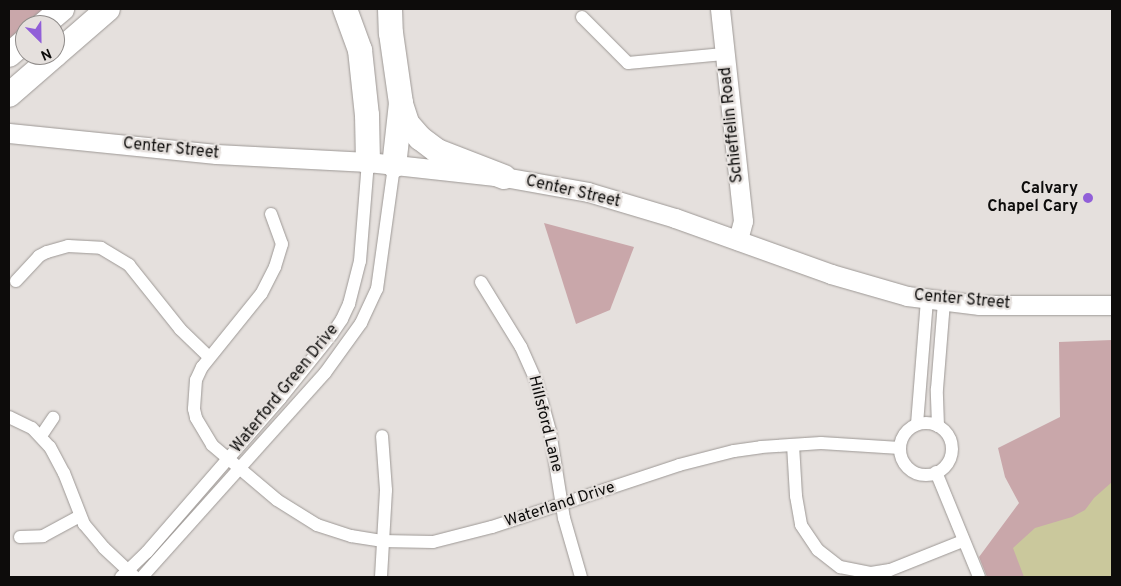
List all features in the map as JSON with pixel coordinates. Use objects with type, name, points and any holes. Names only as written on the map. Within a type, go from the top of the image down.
[{"type":"highway","points":[[65,46],[108,9]]},
{"type":"highway","points":[[345,9],[360,50],[367,115],[368,162]]},
{"type":"highway","points":[[390,9],[401,103],[407,123],[420,138],[437,151],[504,177]]},
{"type":"highway","points":[[9,95],[44,65]]},
{"type":"highway","points":[[394,166],[401,103]]},
{"type":"main road","name":"Schieffelin Road","points":[[720,9],[742,221],[738,240]]},
{"type":"main road","name":"Center Street","points":[[15,133],[216,154],[368,162],[504,177],[588,192],[686,221],[831,274],[888,291],[936,300],[979,305],[1112,305]]},
{"type":"street","points":[[582,17],[628,63],[724,54]]},
{"type":"street","name":"Waterford Green Drive","points":[[128,575],[332,334],[349,304],[360,261],[368,162]]},
{"type":"street","name":"Waterford Green Drive","points":[[142,577],[325,373],[361,324],[377,289],[394,166]]},
{"type":"street","name":"Waterland Drive","points":[[271,214],[282,244],[276,267],[261,294],[209,357],[196,380],[194,409],[207,438],[228,459],[277,500],[317,525],[352,536],[382,541],[433,542],[459,537],[700,459],[761,447],[793,445],[843,444],[900,448]]},
{"type":"street","points":[[16,281],[38,256],[47,252],[80,245],[100,248],[129,265],[180,329],[209,357]]},
{"type":"street","name":"Hillsford Lane","points":[[481,282],[518,341],[536,380],[548,423],[564,518],[580,577]]},
{"type":"street","points":[[917,424],[936,300]]},
{"type":"street","points":[[936,300],[938,426]]},
{"type":"street","points":[[9,417],[22,422],[41,436],[64,473],[80,516],[104,548],[128,575]]},
{"type":"street","points":[[41,436],[53,418]]},
{"type":"street","points":[[917,424],[938,426],[944,431],[951,446],[948,462],[936,472],[927,474],[910,469],[904,463],[900,448],[905,433],[917,424]]},
{"type":"street","points":[[381,577],[386,490],[382,436]]},
{"type":"street","points":[[793,445],[796,496],[801,525],[818,550],[837,572],[871,573],[890,570],[963,541]]},
{"type":"street","points":[[936,472],[979,577]]},
{"type":"street","points":[[20,538],[43,536],[80,516]]},
{"type":"shaded area","points":[[9,9],[44,9],[37,15],[15,15],[15,35],[9,40]]},
{"type":"shaded area","points":[[544,223],[634,247],[610,310],[576,324]]},
{"type":"shaded area","points":[[1112,340],[1112,577],[987,577],[979,557],[1019,503],[1005,477],[998,448],[1060,417],[1059,342]]},
{"type":"shaded area","points":[[1112,482],[1112,577],[1024,577],[1013,548],[1035,528],[1072,517],[1085,510],[1094,498]]},
{"type":"place","name":"Calvary Chapel Cary","points":[[1088,198]]}]
